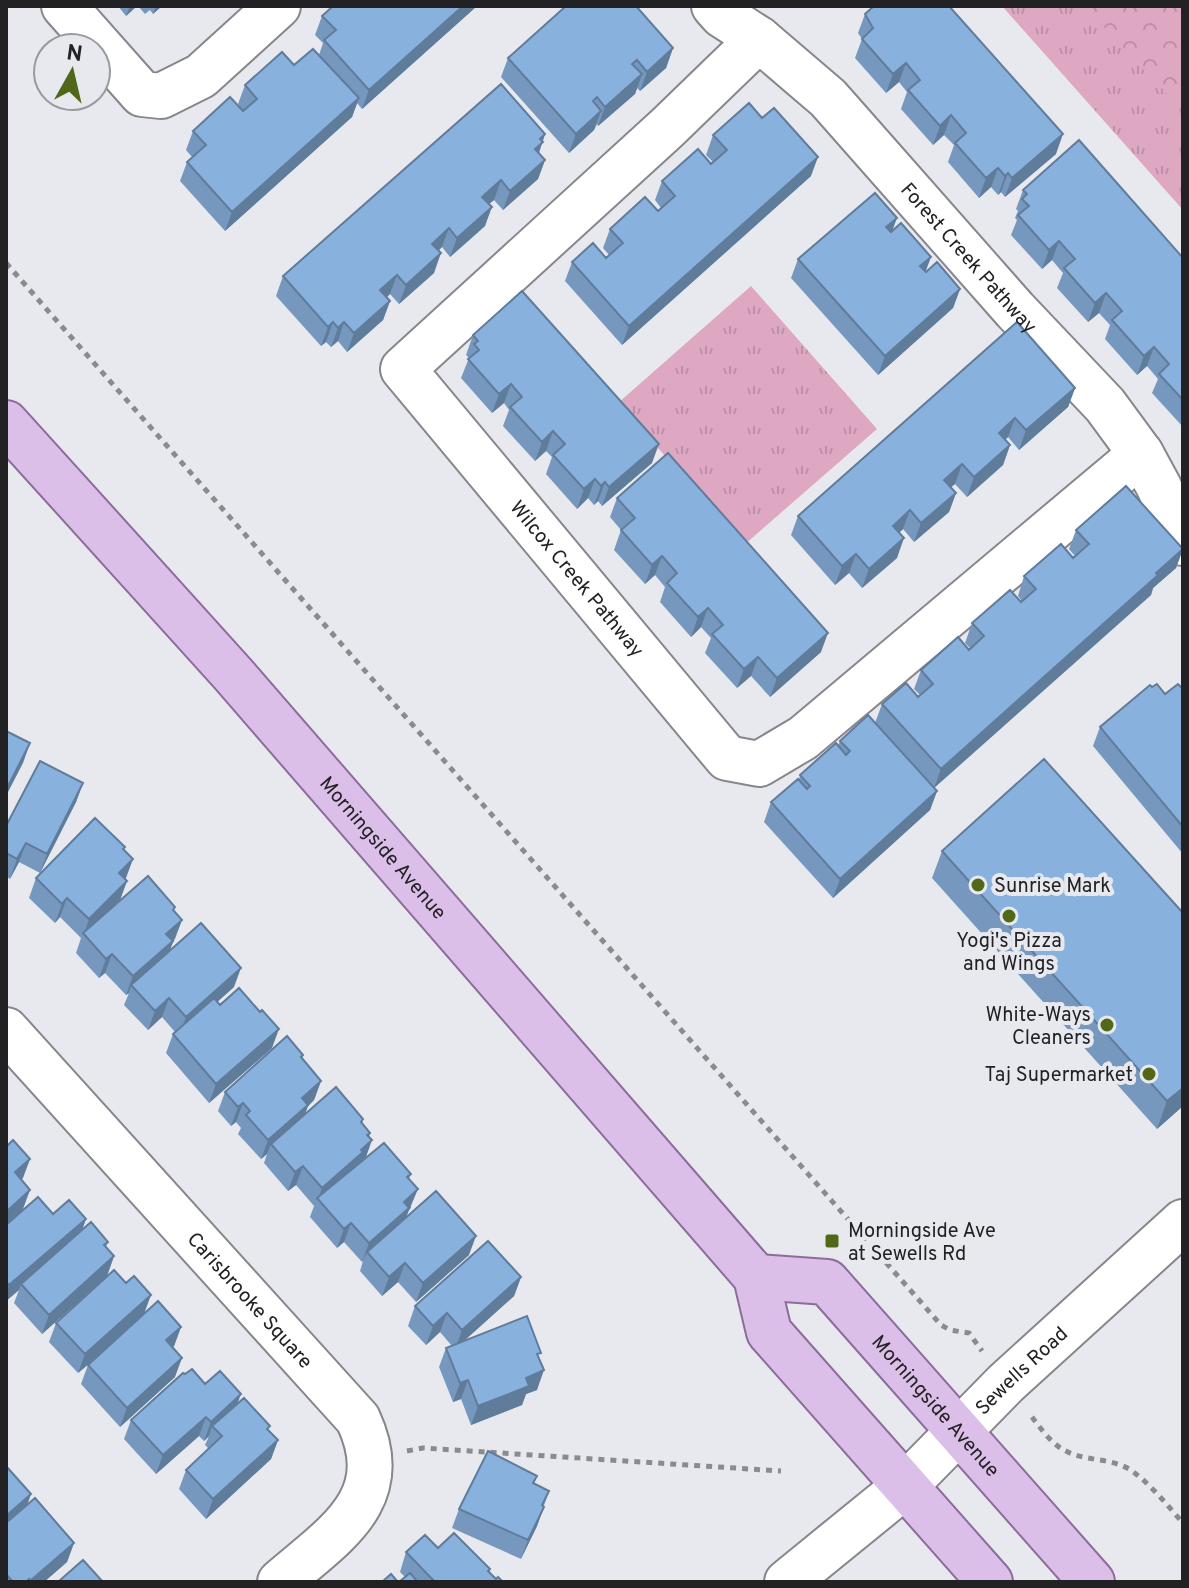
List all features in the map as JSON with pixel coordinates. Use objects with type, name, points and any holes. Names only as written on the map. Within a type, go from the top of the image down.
[{"type":"main road","name":"Morningside Avenue","points":[[6,423],[232,673],[756,1277],[769,1332],[990,1582]]},
{"type":"main road","name":"Morningside Avenue","points":[[756,1277],[827,1282],[1092,1582]]},
{"type":"street","points":[[64,6],[142,94],[161,96],[201,76],[278,6]]},
{"type":"street","name":"Forest Creek Pathway","points":[[714,6],[722,15],[759,39],[828,98],[1015,310],[1105,405],[1141,454],[1183,543]]},
{"type":"street","name":"Wilcox Creek Pathway","points":[[759,39],[667,128],[403,369],[727,758],[759,764],[803,738],[1141,454]]},
{"type":"street","name":"Carisbrooke Square","points":[[6,1030],[351,1409],[367,1439],[369,1479],[362,1501],[350,1521],[280,1582]]},
{"type":"street","name":"Sewells Road","points":[[787,1582],[905,1486],[959,1429],[1183,1222]]},
{"type":"path","points":[[6,263],[941,1325],[969,1333],[975,1341]]},
{"type":"path","points":[[1045,1434],[1068,1452],[1129,1469],[1183,1523]]},
{"type":"path","points":[[370,1456],[423,1448],[781,1471]]},
{"type":"green space","points":[[1002,6],[1183,6],[1183,210]]},
{"type":"green space","points":[[1084,6],[1183,6],[1183,111]]},
{"type":"green space","points":[[751,286],[877,429],[744,545],[618,403]]},
{"type":"building","points":[[333,6],[463,6],[369,90],[324,40],[336,30],[322,16]]},
{"type":"building","points":[[566,6],[636,6],[673,48],[647,72],[637,60],[632,64],[642,74],[605,107],[597,97],[593,101],[601,111],[576,134],[508,58]]},
{"type":"building","points":[[874,6],[949,6],[1063,134],[1012,178],[1008,173],[1005,176],[998,168],[986,178],[955,143],[966,133],[951,115],[940,126],[908,90],[920,80],[906,63],[893,74],[862,39],[873,28],[865,14]]},
{"type":"building","points":[[313,49],[359,98],[232,212],[187,162],[206,145],[193,131],[230,97],[243,111],[257,99],[245,85],[282,52],[294,65]]},
{"type":"building","points":[[501,84],[545,134],[540,139],[543,142],[535,149],[545,160],[510,191],[501,180],[482,197],[492,207],[457,238],[449,228],[432,244],[441,253],[406,285],[397,275],[380,290],[390,301],[354,333],[344,322],[338,328],[333,322],[328,327],[283,276]]},
{"type":"building","points":[[749,103],[762,118],[774,108],[818,157],[629,326],[572,262],[593,243],[606,258],[623,243],[610,229],[645,197],[658,211],[675,196],[662,181],[698,149],[711,164],[727,150],[713,135]]},
{"type":"building","points":[[1079,140],[1183,258],[1183,400],[1159,374],[1169,364],[1154,347],[1144,356],[1112,320],[1122,311],[1106,293],[1095,303],[1064,268],[1075,259],[1059,241],[1049,250],[1018,215],[1029,206],[1022,199],[1027,194],[1023,190]]},
{"type":"building","points":[[875,193],[897,218],[886,227],[891,232],[901,223],[931,257],[920,266],[926,272],[937,262],[960,289],[885,356],[798,259]]},
{"type":"building","points":[[522,291],[659,444],[609,487],[605,482],[601,486],[595,479],[584,489],[553,455],[565,444],[553,431],[542,442],[510,407],[522,397],[511,384],[499,394],[468,359],[479,350],[474,344],[478,341],[473,335]]},
{"type":"building","points":[[1017,322],[1075,388],[1026,430],[1015,418],[999,433],[1010,445],[974,477],[962,464],[944,480],[956,493],[921,523],[910,510],[893,526],[904,538],[869,569],[856,554],[842,566],[798,516]]},
{"type":"building","points":[[668,453],[828,633],[777,678],[758,657],[744,669],[712,634],[723,625],[708,608],[698,617],[667,583],[677,573],[662,556],[652,565],[621,530],[635,518],[617,498]]},
{"type":"building","points":[[1126,486],[1183,549],[1156,573],[1158,575],[941,769],[882,704],[906,683],[918,697],[933,684],[921,670],[958,637],[969,650],[984,636],[972,623],[1010,590],[1021,602],[1036,589],[1024,576],[1061,544],[1073,558],[1089,544],[1076,530]]},
{"type":"building","points":[[1157,684],[1165,694],[1178,684],[1183,689],[1183,827],[1100,727],[1150,685]]},
{"type":"building","points":[[868,715],[937,791],[840,879],[771,802],[798,779],[807,789],[810,786],[800,775],[836,743],[846,755],[850,751],[840,741]]},
{"type":"building","points":[[6,731],[30,743],[6,790]]},
{"type":"building","points":[[1044,759],[1183,913],[1183,1088],[1167,1101],[942,851]]},
{"type":"building","points":[[40,761],[83,783],[47,854],[26,843],[17,859],[6,853],[6,826]]},
{"type":"building","points":[[95,818],[133,859],[119,873],[127,881],[89,919],[67,898],[62,904],[36,878]]},
{"type":"building","points":[[148,876],[175,907],[173,910],[182,920],[166,934],[173,941],[133,976],[112,954],[106,959],[83,933]]},
{"type":"building","points":[[201,923],[241,968],[186,1017],[169,998],[155,1011],[131,985]]},
{"type":"building","points":[[239,988],[279,1029],[216,1084],[173,1034],[214,998],[220,1005]]},
{"type":"building","points":[[287,1036],[321,1081],[302,1098],[308,1105],[268,1140],[246,1115],[250,1111],[243,1103],[238,1107],[225,1092]]},
{"type":"building","points":[[336,1087],[363,1119],[361,1122],[372,1140],[361,1150],[363,1152],[322,1188],[303,1166],[295,1172],[271,1144]]},
{"type":"building","points":[[13,1140],[30,1159],[15,1172],[30,1190],[6,1212],[6,1147]]},
{"type":"building","points":[[384,1143],[411,1174],[407,1177],[418,1189],[404,1202],[409,1208],[369,1243],[351,1223],[344,1229],[317,1198]]},
{"type":"building","points":[[436,1191],[476,1236],[423,1283],[405,1263],[389,1277],[367,1252]]},
{"type":"building","points":[[38,1197],[53,1214],[69,1200],[86,1219],[9,1285],[6,1281],[6,1225]]},
{"type":"building","points":[[91,1222],[108,1242],[104,1245],[114,1256],[49,1315],[21,1284]]},
{"type":"building","points":[[488,1241],[521,1277],[462,1330],[447,1313],[433,1326],[415,1306]]},
{"type":"building","points":[[114,1270],[126,1283],[134,1276],[151,1295],[85,1354],[56,1323]]},
{"type":"building","points":[[158,1301],[181,1327],[166,1340],[182,1358],[127,1408],[88,1365]]},
{"type":"building","points":[[527,1316],[544,1370],[526,1378],[529,1386],[478,1406],[468,1380],[460,1383],[446,1348]]},
{"type":"building","points":[[192,1369],[205,1384],[220,1371],[241,1394],[211,1422],[206,1417],[163,1455],[131,1420],[183,1373]]},
{"type":"building","points":[[244,1398],[270,1426],[267,1429],[278,1440],[213,1499],[186,1470],[222,1436],[212,1426]]},
{"type":"building","points":[[488,1451],[537,1476],[533,1483],[549,1491],[528,1540],[459,1509]]},
{"type":"building","points":[[6,1466],[31,1494],[6,1516]]},
{"type":"building","points":[[35,1498],[74,1543],[30,1581],[13,1582],[6,1574],[6,1523]]},
{"type":"building","points":[[454,1533],[496,1579],[498,1577],[503,1582],[435,1582],[406,1552],[425,1535],[438,1548]]},
{"type":"building","points":[[83,1560],[103,1582],[58,1582]]},
{"type":"building","points":[[410,1573],[418,1582],[399,1582]]},
{"type":"building","points":[[391,1574],[398,1582],[382,1582]]},
{"type":"place","name":"Sunrise Mark","points":[[978,885]]},
{"type":"place","name":"Yogi's Pizza and Wings","points":[[1009,916]]},
{"type":"place","name":"White-Ways Cleaners","points":[[1107,1025]]},
{"type":"place","name":"Taj Supermarket","points":[[1149,1074]]},
{"type":"place","name":"Morningside Ave at Sewells Rd","points":[[832,1241]]}]
